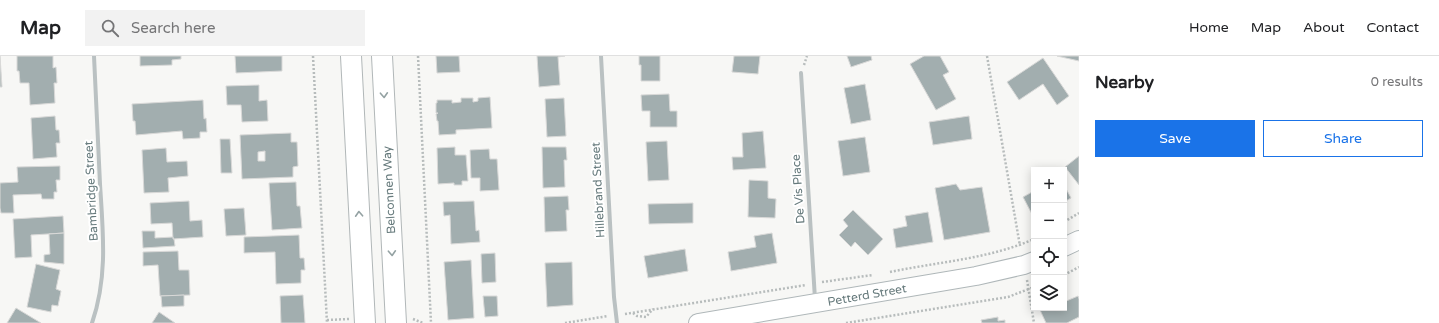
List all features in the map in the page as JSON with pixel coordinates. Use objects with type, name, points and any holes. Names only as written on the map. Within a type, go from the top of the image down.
[{"type":"main road","points":[[351,56],[365,323]]},
{"type":"main road","name":"Belconnen Way","points":[[382,56],[396,323]]},
{"type":"street","name":"Bambridge Street","points":[[92,323],[96,312],[103,278],[103,243],[94,56]]},
{"type":"street","name":"Hillebrand Street","points":[[601,56],[614,297],[617,323]]},
{"type":"street","name":"De Vis Place","points":[[801,73],[816,303]]},
{"type":"street","points":[[1067,246],[1079,240]]},
{"type":"street","name":"Petterd Street","points":[[698,323],[723,321],[816,303],[976,276],[1031,262]]},
{"type":"path","points":[[313,56],[327,323]]},
{"type":"path","points":[[418,56],[431,323]]},
{"type":"path","points":[[987,56],[1020,245]]},
{"type":"path","points":[[1067,220],[1079,212]]},
{"type":"path","points":[[884,273],[984,254],[1020,245],[1031,240]]},
{"type":"path","points":[[1067,273],[1079,267]]},
{"type":"path","points":[[827,281],[877,274]]},
{"type":"path","points":[[565,323],[805,286]]},
{"type":"path","points":[[846,323],[1008,297],[1031,288]]},
{"type":"path","points":[[1028,290],[1034,323]]},
{"type":"path","points":[[633,312],[637,316],[646,317],[653,310]]},
{"type":"building","points":[[0,56],[2,87],[0,87]]},
{"type":"building","points":[[17,56],[53,56],[53,68],[56,67],[57,83],[54,83],[55,103],[30,105],[29,83],[20,83],[19,71],[17,71]]},
{"type":"building","points":[[140,56],[181,56],[181,59],[172,60],[172,65],[140,66]]},
{"type":"building","points":[[235,56],[282,56],[282,71],[236,73]]},
{"type":"building","points":[[436,56],[459,56],[460,72],[437,73]]},
{"type":"building","points":[[537,56],[565,56],[558,57],[560,85],[539,87]]},
{"type":"building","points":[[639,56],[660,56],[660,81],[641,81],[641,65],[639,65]]},
{"type":"building","points":[[734,56],[760,56],[758,74],[732,72]]},
{"type":"building","points":[[847,56],[871,56],[872,60],[851,67]]},
{"type":"building","points":[[924,56],[940,56],[949,72],[943,75],[956,99],[936,110],[910,64]]},
{"type":"building","points":[[1057,56],[1079,56],[1079,61]]},
{"type":"building","points":[[1043,58],[1069,96],[1057,105],[1043,84],[1019,100],[1007,82]]},
{"type":"building","points":[[865,84],[871,120],[851,124],[844,88]]},
{"type":"building","points":[[259,85],[259,101],[267,100],[268,121],[242,122],[241,105],[227,105],[226,86]]},
{"type":"building","points":[[669,94],[670,111],[677,111],[677,127],[650,127],[650,111],[642,111],[641,95]]},
{"type":"building","points":[[490,97],[492,128],[456,130],[456,134],[439,135],[436,114],[438,113],[436,113],[437,100],[452,100],[452,103],[461,102],[461,98],[473,98],[473,102],[478,101],[478,98]]},
{"type":"building","points":[[564,98],[566,136],[547,137],[545,99]]},
{"type":"building","points":[[203,100],[204,119],[206,118],[207,132],[200,132],[200,138],[183,139],[182,131],[136,135],[132,104]]},
{"type":"building","points":[[55,116],[56,130],[59,130],[60,143],[56,143],[57,157],[33,159],[31,118]]},
{"type":"building","points":[[969,116],[972,139],[933,145],[929,122]]},
{"type":"building","points":[[763,131],[766,168],[733,170],[732,157],[743,157],[742,133]]},
{"type":"building","points":[[291,133],[291,142],[297,142],[298,166],[293,167],[293,177],[242,179],[240,135]],"holes":[[[265,151],[265,161],[258,161],[258,152]]]},
{"type":"building","points":[[865,137],[870,172],[843,176],[838,141]]},
{"type":"building","points":[[220,139],[230,139],[232,173],[221,173]]},
{"type":"building","points":[[667,141],[669,180],[648,181],[646,142]]},
{"type":"building","points":[[455,147],[455,155],[466,155],[468,181],[462,181],[462,185],[454,185],[454,183],[438,184],[437,148]]},
{"type":"building","points":[[542,147],[566,147],[567,160],[564,160],[565,187],[543,188]]},
{"type":"building","points":[[166,148],[167,162],[187,161],[188,176],[168,178],[169,192],[144,193],[142,150]]},
{"type":"building","points":[[489,149],[490,159],[497,159],[499,190],[480,191],[480,178],[471,178],[470,150]]},
{"type":"building","points":[[1079,156],[1079,185],[1067,170],[1067,167],[1065,167]]},
{"type":"building","points":[[60,166],[60,180],[56,180],[57,192],[54,192],[54,199],[42,199],[41,194],[13,195],[14,213],[1,213],[0,183],[18,182],[17,167]]},
{"type":"building","points":[[749,180],[768,181],[768,198],[776,199],[775,218],[748,217]]},
{"type":"building","points":[[296,182],[297,206],[300,206],[302,228],[272,230],[269,183]]},
{"type":"building","points":[[956,184],[960,190],[982,187],[990,232],[944,240],[935,188]]},
{"type":"building","points":[[1067,191],[1071,198],[1067,200]]},
{"type":"building","points":[[1031,193],[1031,212],[1023,197]]},
{"type":"building","points":[[568,196],[569,210],[566,210],[567,231],[545,232],[544,197]]},
{"type":"building","points":[[189,201],[190,221],[202,220],[203,237],[173,239],[172,223],[151,224],[150,203]]},
{"type":"building","points":[[474,201],[476,231],[479,230],[480,242],[451,244],[450,215],[444,216],[443,202]]},
{"type":"building","points":[[693,203],[693,223],[649,224],[648,204]]},
{"type":"building","points":[[244,208],[246,235],[226,236],[224,209]]},
{"type":"building","points":[[853,210],[883,239],[868,255],[855,242],[851,247],[839,235],[848,226],[843,220]]},
{"type":"building","points":[[928,212],[933,242],[896,248],[893,229],[907,226],[905,216]]},
{"type":"building","points":[[63,216],[64,233],[31,235],[32,257],[15,258],[13,219]]},
{"type":"building","points":[[142,231],[155,231],[155,238],[173,237],[175,246],[143,248]]},
{"type":"building","points":[[64,233],[64,264],[44,262],[44,255],[50,254],[49,234]]},
{"type":"building","points":[[772,233],[777,263],[731,271],[728,252],[756,247],[754,236]]},
{"type":"building","points":[[299,235],[300,258],[304,258],[305,270],[301,270],[301,283],[276,284],[275,252],[244,253],[244,237]]},
{"type":"building","points":[[685,249],[688,271],[648,278],[644,256]]},
{"type":"building","points":[[178,251],[179,270],[189,270],[190,295],[160,296],[158,265],[143,266],[143,252]]},
{"type":"building","points":[[495,253],[496,282],[482,283],[481,254]]},
{"type":"building","points":[[471,260],[474,318],[448,320],[444,262]]},
{"type":"building","points":[[572,262],[573,305],[547,307],[545,263]]},
{"type":"building","points":[[36,264],[60,270],[56,289],[61,291],[58,306],[52,305],[51,312],[27,307]]},
{"type":"building","points":[[184,295],[184,306],[162,307],[161,296]]},
{"type":"building","points":[[303,295],[305,323],[281,323],[280,296]]},
{"type":"building","points":[[483,296],[497,296],[498,316],[485,317]]},
{"type":"building","points":[[1078,296],[1079,317],[1067,323],[1046,323],[1040,311],[1067,311],[1067,301]]},
{"type":"building","points":[[16,308],[41,323],[7,323]]},
{"type":"building","points":[[159,312],[175,323],[152,323]]},
{"type":"building","points":[[998,317],[998,321],[1005,320],[1005,323],[982,323],[981,320]]}]
